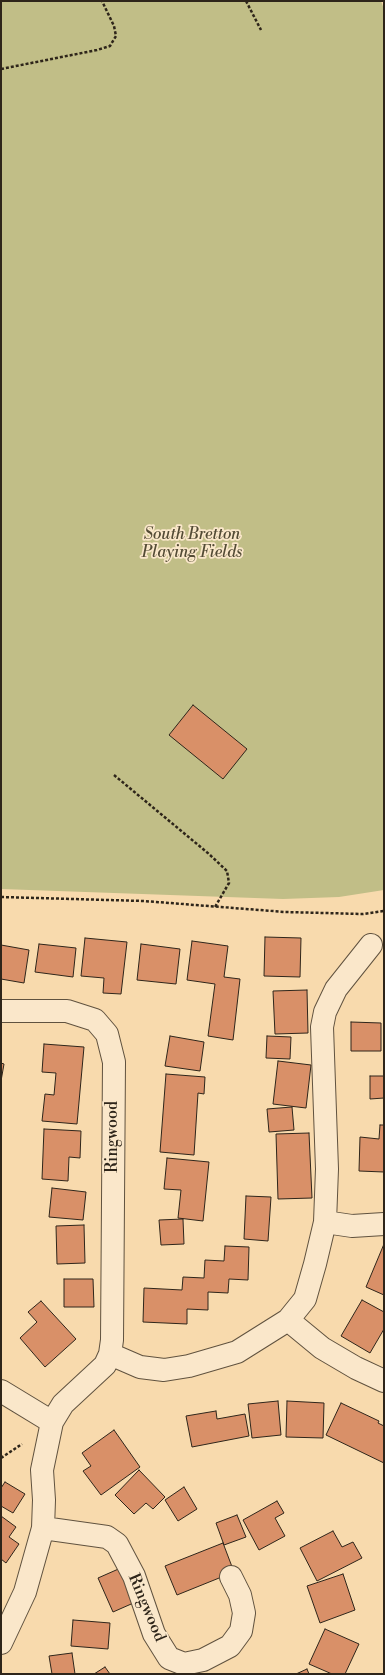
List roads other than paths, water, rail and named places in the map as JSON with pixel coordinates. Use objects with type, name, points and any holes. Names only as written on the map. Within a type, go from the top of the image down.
[{"type":"street","points":[[110,1354],[140,1367],[164,1370],[189,1366],[237,1352],[288,1320],[304,1299],[326,1222],[327,1169],[322,1027],[325,1012],[336,989],[371,945]]},
{"type":"street","name":"Ringwood","points":[[1,1011],[67,1011],[95,1020],[107,1034],[114,1062],[112,1340],[110,1354],[105,1365],[63,1404],[52,1422],[42,1470],[44,1500],[43,1528],[25,1592],[1,1643]]},
{"type":"street","points":[[326,1222],[352,1226],[384,1224]]},
{"type":"street","points":[[288,1320],[322,1348],[356,1368],[384,1381]]},
{"type":"street","points":[[1,1391],[52,1422]]},
{"type":"street","name":"Ringwood","points":[[43,1528],[107,1536],[117,1544],[134,1576],[154,1634],[169,1658],[184,1664],[203,1660],[230,1646],[242,1631],[244,1613],[240,1594],[231,1577]]},
{"type":"park label","name":"South Bretton Playing Fields","points":[[192,544]]}]
